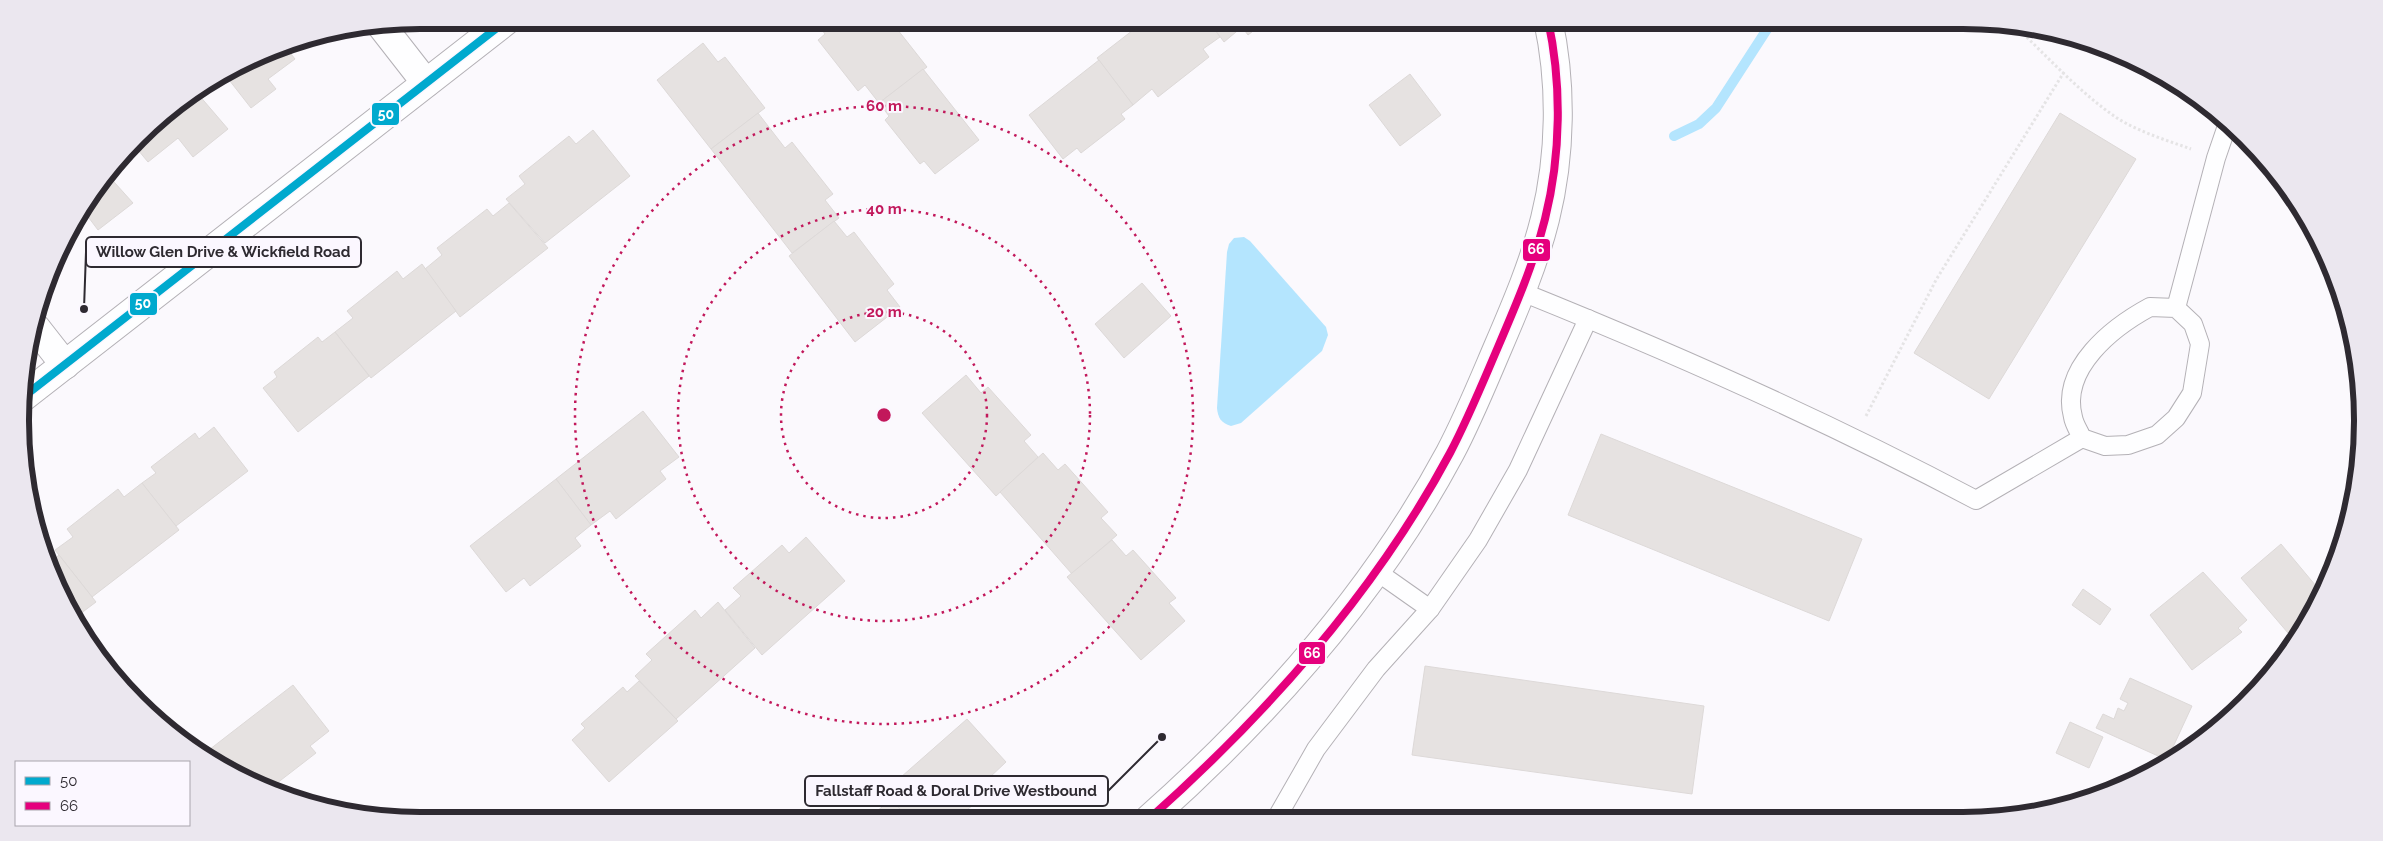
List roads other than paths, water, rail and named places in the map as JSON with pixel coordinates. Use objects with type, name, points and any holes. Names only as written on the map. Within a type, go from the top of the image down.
[{"type":"street","points":[[30,392],[495,29]]},
{"type":"street","points":[[1157,812],[1195,778],[1281,689],[1328,635],[1376,571],[1450,453],[1482,386],[1522,292],[1545,219],[1554,164],[1558,118],[1556,70],[1549,29]]},
{"type":"street","points":[[385,31],[426,83]]},
{"type":"street","points":[[39,332],[65,365]]},
{"type":"lane","points":[[2176,308],[2216,158],[2226,130]]},
{"type":"lane","points":[[1522,292],[1588,319],[1855,437],[1976,500],[2082,438]]},
{"type":"lane","points":[[2150,307],[2176,308],[2193,324],[2200,344],[2192,393],[2176,418],[2157,435],[2128,445],[2105,446],[2082,438],[2072,416],[2072,394],[2080,367],[2096,346],[2127,319],[2150,307]]},
{"type":"lane","points":[[1280,812],[1316,749],[1376,669],[1430,609],[1478,540],[1518,470],[1588,319]]},
{"type":"lane","points":[[1376,571],[1430,609]]},
{"type":"water","points":[[1244,237],[1250,241],[1326,327],[1328,335],[1322,351],[1241,423],[1231,426],[1221,420],[1217,408],[1227,252],[1229,244],[1234,238]]},
{"type":"waterway","points":[[1674,136],[1699,124],[1716,108],[1767,29]]},
{"type":"place","name":"Willow Glen Drive & Wickfield Road","points":[[84,309]]},
{"type":"place","name":"Fallstaff Road & Doral Drive Westbound","points":[[1162,737]]}]
